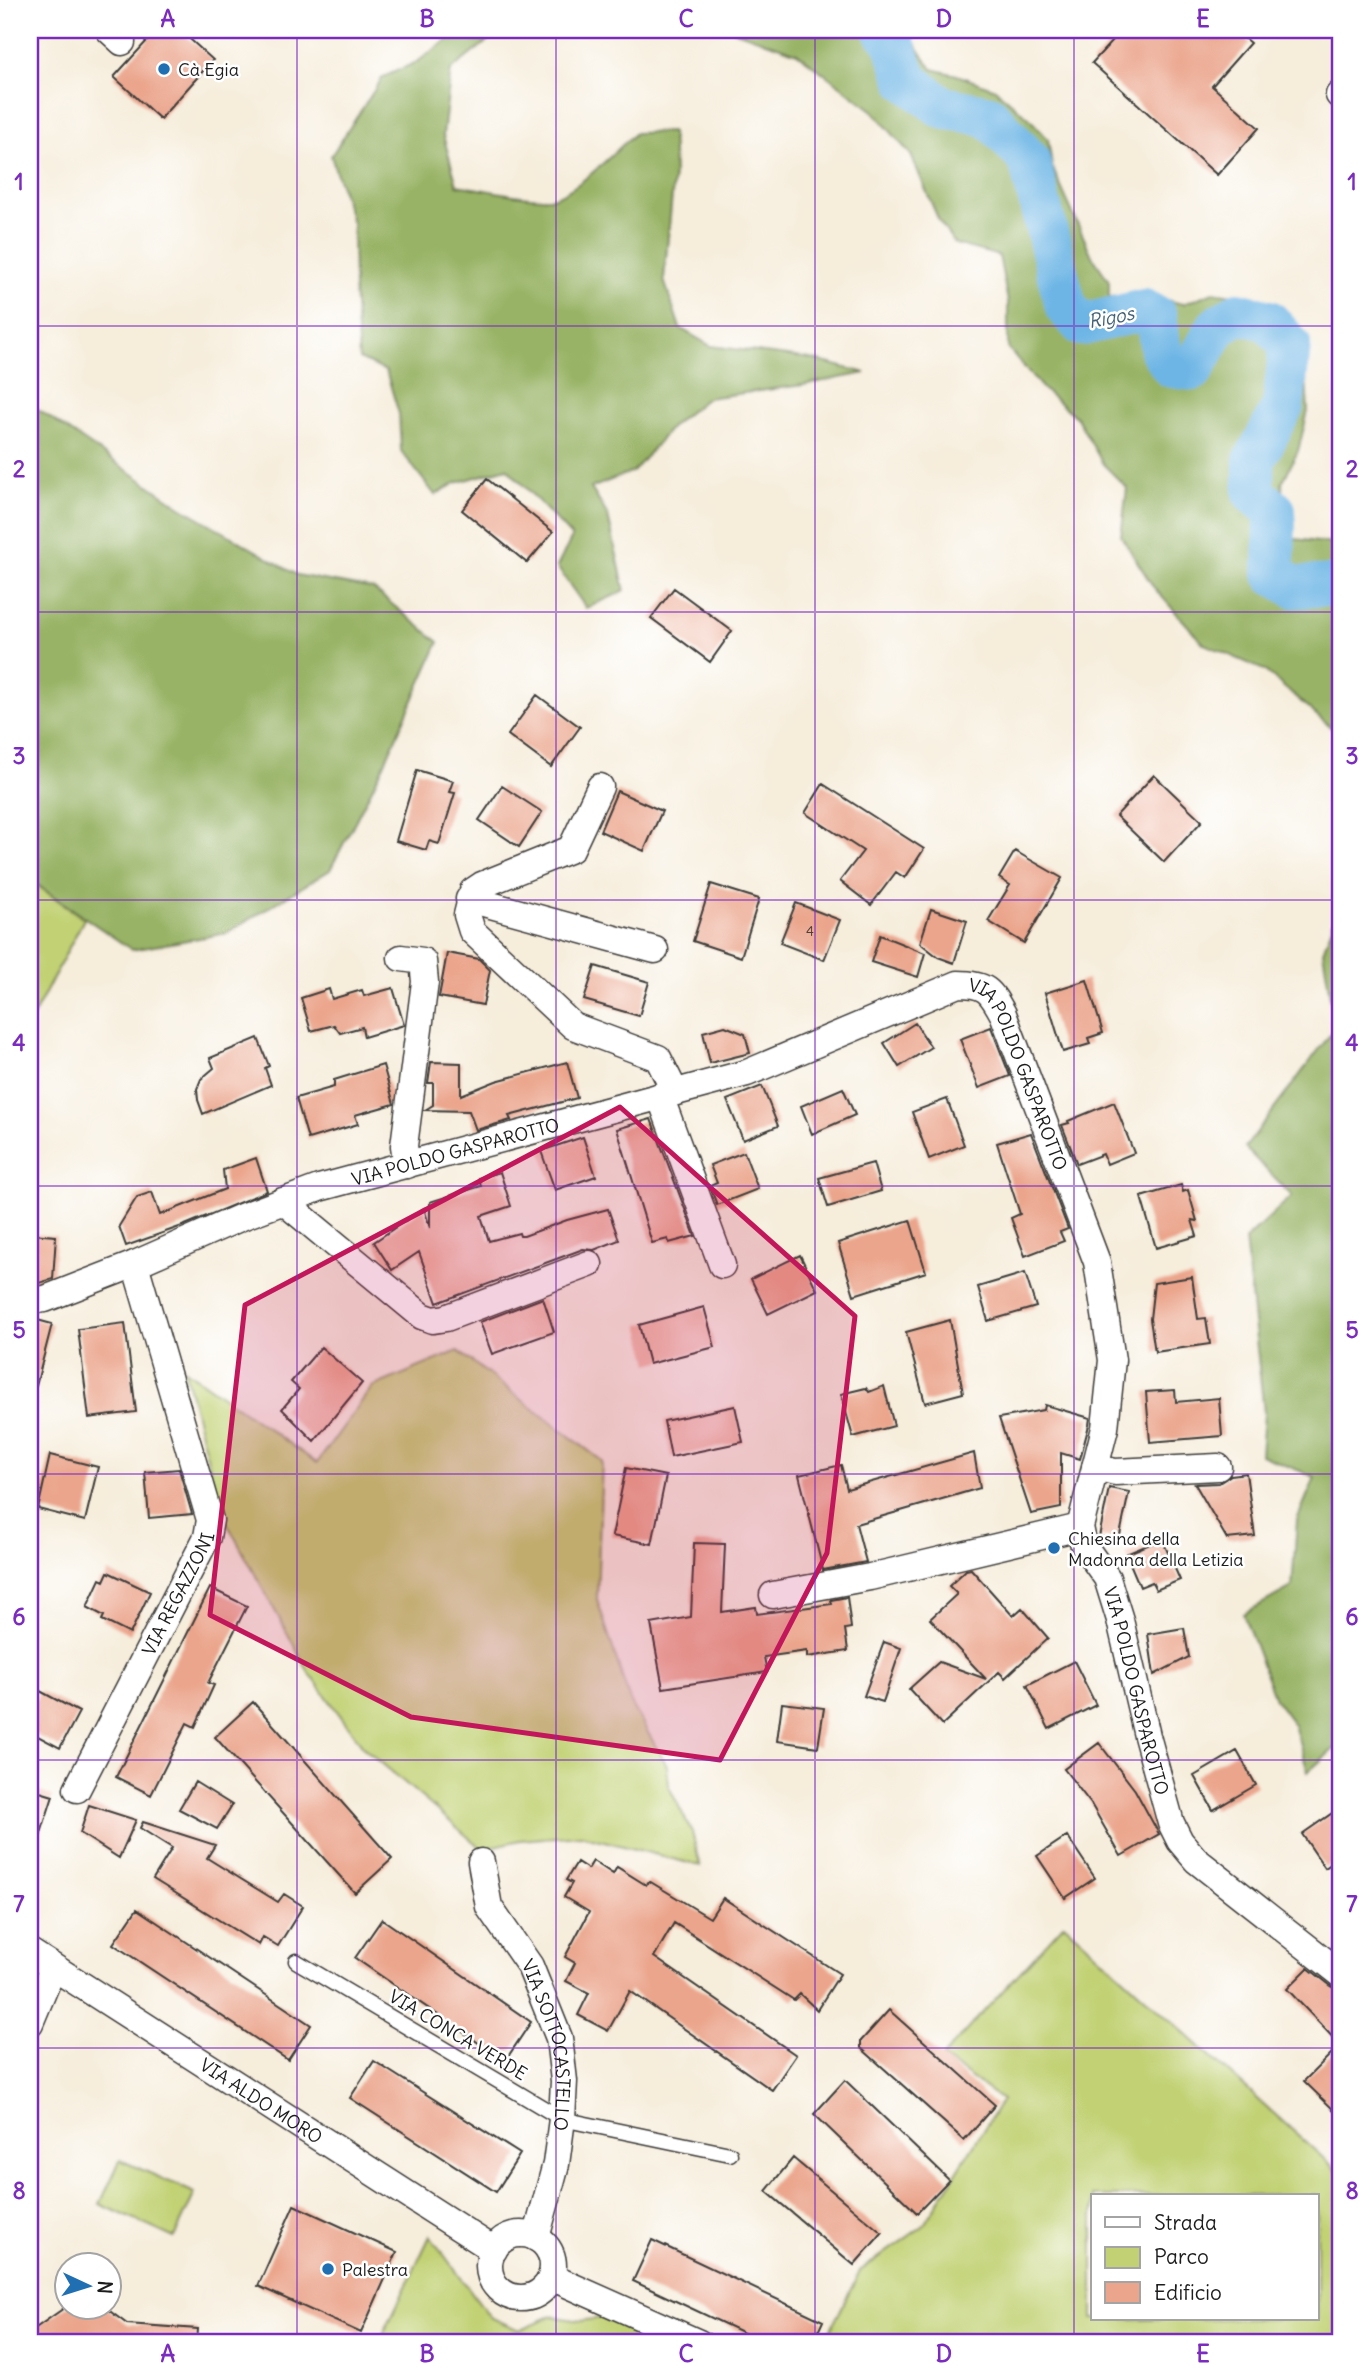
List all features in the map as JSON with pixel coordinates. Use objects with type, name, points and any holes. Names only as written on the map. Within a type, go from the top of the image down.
[{"type":"street","points":[[600,786],[571,849],[482,885],[473,891],[467,915],[472,931],[573,1026],[658,1058],[722,1265]]},
{"type":"street","points":[[469,900],[655,950]]},
{"type":"street","points":[[401,958],[423,961],[425,982],[404,1146],[407,1165]]},
{"type":"street","name":"VIA POLDO GASPAROTTO","points":[[30,1301],[45,1298],[135,1264],[319,1188],[747,1073],[958,984],[978,984],[993,994],[1003,1014],[1097,1262],[1112,1360],[1105,1428],[1080,1527],[1084,1546],[1107,1578],[1120,1620],[1147,1737],[1171,1823],[1180,1841],[1196,1860],[1341,1974]]},
{"type":"street","points":[[283,1201],[422,1316],[433,1320],[446,1318],[589,1264]]},
{"type":"street","name":"VIA REGAZZONI","points":[[77,1789],[207,1537],[210,1520],[135,1264]]},
{"type":"street","points":[[1095,1467],[1115,1472],[1217,1467]]},
{"type":"street","points":[[773,1595],[870,1577],[1080,1527]]},
{"type":"street","name":"VIA SOTTOCASTELLO","points":[[481,1862],[489,1907],[530,1966],[559,2038],[564,2081],[562,2119],[556,2164],[536,2238]]},
{"type":"street","name":"VIA ALDO MORO","points":[[30,1952],[494,2250]]},
{"type":"street","points":[[30,2023],[53,1968]]},
{"type":"street","points":[[517,2235],[536,2238],[544,2243],[553,2259],[551,2277],[538,2293],[518,2298],[508,2295],[499,2289],[493,2280],[490,2270],[494,2250],[500,2242],[517,2235]]},
{"type":"street","points":[[551,2277],[699,2343]]},
{"type":"lane","name":"VIA CONCA VERDE","points":[[296,1961],[562,2119],[730,2154]]},
{"type":"highlighted area","points":[[620,1107],[855,1316],[827,1553],[720,1760],[411,1717],[210,1615],[245,1305]]},
{"type":"green space","points":[[461,30],[502,30],[451,70],[443,135],[457,185],[549,198],[582,181],[635,133],[672,132],[674,174],[664,280],[680,328],[711,346],[811,359],[866,373],[707,398],[672,426],[634,471],[591,488],[608,516],[625,591],[586,608],[557,567],[572,537],[507,468],[456,483],[435,495],[401,451],[399,414],[386,371],[359,359],[353,225],[331,156],[383,77],[417,62]]},
{"type":"green space","points":[[733,30],[906,30],[932,69],[995,89],[1028,117],[1048,139],[1052,167],[1092,256],[1109,281],[1109,297],[1127,296],[1140,303],[1158,298],[1183,304],[1213,292],[1247,297],[1304,346],[1308,411],[1298,451],[1282,483],[1289,538],[1341,545],[1341,736],[1264,670],[1204,644],[1154,588],[1121,536],[1127,488],[1103,464],[1077,418],[1043,389],[1008,348],[1008,302],[999,256],[955,244],[939,221],[911,155],[872,110],[797,53]]},
{"type":"green space","points":[[30,404],[181,507],[297,575],[373,589],[439,642],[382,769],[330,870],[227,933],[132,950],[30,880]]},
{"type":"green space","points":[[30,880],[84,919],[30,1022]]},
{"type":"green space","points":[[1341,902],[1341,1747],[1334,1749],[1308,1772],[1294,1725],[1275,1699],[1243,1614],[1292,1587],[1297,1520],[1315,1477],[1261,1455],[1264,1413],[1245,1240],[1292,1196],[1245,1148],[1335,1028],[1323,951]]},
{"type":"green space","points":[[458,1351],[602,1461],[597,1599],[630,1701],[667,1766],[669,1787],[692,1832],[700,1866],[581,1835],[520,1840],[482,1849],[364,1748],[308,1671],[222,1514],[184,1369],[317,1463],[372,1387]]},
{"type":"green space","points":[[1064,1924],[1341,2174],[1341,2343],[824,2343],[860,2271],[923,2226],[1002,2100],[942,2057]]},
{"type":"green space","points":[[120,2160],[195,2193],[174,2238],[100,2204]]},
{"type":"green space","points":[[430,2236],[490,2317],[519,2330],[551,2316],[581,2321],[619,2315],[677,2343],[379,2343]]},
{"type":"building","name":"Cà Egia","points":[[157,30],[180,30],[213,60],[160,119],[114,77]]},
{"type":"building","points":[[1122,30],[1235,30],[1250,43],[1212,86],[1259,128],[1217,175],[1092,63]]},
{"type":"building","points":[[487,479],[553,532],[527,563],[462,510]]},
{"type":"building","points":[[674,588],[732,631],[710,662],[651,618]]},
{"type":"building","points":[[537,695],[580,727],[551,767],[508,735]]},
{"type":"building","points":[[417,770],[453,781],[449,792],[455,793],[439,844],[429,841],[426,850],[396,841]]},
{"type":"building","points":[[1154,775],[1202,821],[1164,862],[1116,816]]},
{"type":"building","points":[[823,784],[924,849],[905,878],[896,872],[871,905],[840,881],[863,851],[805,813]]},
{"type":"building","points":[[502,786],[542,812],[519,847],[479,820]]},
{"type":"building","points":[[617,791],[662,811],[644,851],[600,831]]},
{"type":"building","points":[[1015,851],[1062,878],[1024,943],[988,921],[1010,885],[999,878]]},
{"type":"building","points":[[711,884],[759,899],[741,957],[693,941]]},
{"type":"building","points":[[796,903],[840,920],[824,960],[780,943]]},
{"type":"building","points":[[931,909],[967,921],[954,963],[938,957],[920,943]]},
{"type":"building","points":[[880,935],[925,953],[918,977],[871,962]]},
{"type":"building","points":[[447,953],[479,959],[490,970],[483,1005],[439,997]]},
{"type":"building","points":[[595,966],[649,982],[639,1016],[584,1000]]},
{"type":"building","points":[[1087,980],[1103,1033],[1088,1038],[1090,1044],[1063,1052],[1045,993]]},
{"type":"building","points":[[393,988],[404,1025],[364,1037],[362,1027],[340,1033],[334,1025],[311,1031],[301,998],[329,989],[332,999],[362,990],[364,996]]},
{"type":"building","points":[[915,1023],[931,1047],[899,1067],[884,1043]]},
{"type":"building","points":[[725,1026],[745,1034],[750,1053],[710,1063],[703,1032]]},
{"type":"building","points":[[991,1027],[1010,1076],[979,1088],[960,1039]]},
{"type":"building","points":[[258,1038],[269,1066],[265,1068],[271,1085],[203,1114],[197,1089],[201,1079],[214,1068],[210,1058]]},
{"type":"building","points":[[431,1062],[461,1063],[461,1095],[496,1081],[567,1062],[577,1098],[509,1116],[511,1120],[476,1130],[469,1111],[425,1110],[433,1105],[433,1083],[428,1083]]},
{"type":"building","points":[[383,1065],[394,1104],[355,1115],[358,1124],[308,1139],[296,1098],[334,1087],[334,1080]]},
{"type":"building","points":[[762,1086],[778,1126],[743,1140],[727,1100]]},
{"type":"building","points":[[843,1088],[855,1115],[812,1134],[801,1106]]},
{"type":"building","points":[[947,1099],[964,1145],[929,1159],[912,1112]]},
{"type":"building","points":[[1114,1102],[1134,1153],[1107,1164],[1103,1154],[1077,1164],[1062,1125]]},
{"type":"building","points":[[651,1119],[695,1236],[669,1243],[668,1239],[652,1243],[617,1129]]},
{"type":"building","points":[[1031,1133],[1068,1229],[1060,1232],[1064,1241],[1025,1256],[1011,1218],[1020,1214],[997,1143]]},
{"type":"building","points":[[583,1137],[596,1176],[555,1190],[541,1151]]},
{"type":"building","points":[[744,1152],[758,1189],[717,1205],[710,1186],[717,1183],[710,1165]]},
{"type":"building","points":[[256,1158],[267,1191],[126,1246],[119,1226],[137,1197],[152,1192],[160,1215],[225,1189],[223,1170]]},
{"type":"building","points":[[873,1163],[881,1191],[828,1207],[819,1178]]},
{"type":"building","points":[[500,1172],[511,1206],[481,1216],[489,1241],[519,1233],[524,1236],[608,1209],[619,1240],[594,1250],[583,1249],[437,1303],[419,1252],[392,1270],[374,1242],[424,1208],[430,1228],[430,1202],[481,1186],[479,1178]]},
{"type":"building","points":[[1181,1185],[1183,1192],[1188,1190],[1197,1221],[1192,1220],[1197,1236],[1156,1248],[1141,1197]]},
{"type":"building","points":[[910,1220],[926,1272],[854,1295],[838,1243]]},
{"type":"building","points":[[30,1234],[56,1236],[53,1279],[32,1285],[30,1285]]},
{"type":"building","points":[[800,1255],[817,1290],[768,1314],[751,1279]]},
{"type":"building","points":[[1025,1273],[1036,1307],[988,1321],[978,1287]]},
{"type":"building","points":[[1192,1277],[1198,1319],[1206,1318],[1210,1344],[1155,1352],[1150,1319],[1154,1283]]},
{"type":"building","points":[[543,1298],[554,1332],[492,1354],[480,1322]]},
{"type":"building","points":[[704,1307],[715,1347],[649,1364],[639,1325]]},
{"type":"building","points":[[30,1318],[52,1324],[36,1386],[30,1385]]},
{"type":"building","points":[[950,1320],[963,1393],[925,1403],[906,1332]]},
{"type":"building","points":[[125,1323],[136,1412],[89,1418],[78,1329]]},
{"type":"building","points":[[321,1347],[362,1383],[314,1441],[282,1409],[299,1389],[291,1382]]},
{"type":"building","points":[[884,1386],[894,1426],[853,1437],[841,1394],[866,1388],[869,1392]]},
{"type":"building","points":[[1175,1390],[1176,1402],[1219,1398],[1222,1436],[1150,1442],[1146,1392]]},
{"type":"building","points":[[1045,1405],[1090,1418],[1080,1459],[1061,1453],[1061,1508],[1031,1514],[999,1418],[1044,1410]]},
{"type":"building","points":[[735,1406],[743,1442],[671,1457],[664,1421]]},
{"type":"building","points":[[974,1453],[980,1488],[856,1524],[866,1562],[823,1570],[799,1475],[841,1465],[847,1489]]},
{"type":"building","points":[[50,1455],[98,1467],[85,1521],[38,1509]]},
{"type":"building","points":[[626,1468],[666,1476],[652,1544],[612,1536]]},
{"type":"building","points":[[179,1469],[192,1514],[149,1518],[145,1472]]},
{"type":"building","points":[[1246,1473],[1255,1536],[1227,1539],[1195,1484],[1219,1483],[1231,1475]]},
{"type":"building","points":[[1109,1488],[1129,1492],[1119,1540],[1099,1537]]},
{"type":"building","points":[[1162,1539],[1180,1580],[1156,1590],[1152,1582],[1140,1587],[1126,1554]]},
{"type":"building","points":[[694,1543],[725,1544],[722,1612],[756,1607],[757,1614],[832,1604],[831,1600],[847,1597],[851,1628],[845,1629],[848,1651],[807,1657],[807,1651],[764,1657],[767,1672],[663,1688],[651,1624],[691,1617]]},
{"type":"building","points":[[971,1569],[1013,1616],[1022,1608],[1048,1638],[1005,1678],[999,1672],[942,1725],[909,1689],[939,1662],[986,1679],[930,1619],[957,1594],[949,1586],[966,1570]]},
{"type":"building","points":[[108,1572],[150,1592],[130,1634],[102,1620],[104,1616],[87,1607],[100,1579],[104,1581]]},
{"type":"building","points":[[210,1588],[247,1606],[208,1683],[214,1685],[195,1727],[187,1723],[151,1795],[116,1777]]},
{"type":"building","points":[[1184,1628],[1189,1657],[1154,1675],[1148,1634]]},
{"type":"building","points":[[884,1642],[901,1648],[883,1702],[864,1696]]},
{"type":"building","points":[[1074,1661],[1096,1705],[1049,1729],[1027,1685]]},
{"type":"building","points":[[40,1691],[79,1712],[60,1748],[30,1732],[30,1711]]},
{"type":"building","points":[[253,1702],[392,1859],[355,1893],[215,1737]]},
{"type":"building","points":[[782,1703],[824,1708],[818,1747],[777,1741]]},
{"type":"building","points":[[1099,1743],[1135,1790],[1159,1834],[1121,1856],[1091,1804],[1064,1769]]},
{"type":"building","points":[[1237,1751],[1256,1785],[1213,1810],[1194,1776]]},
{"type":"building","points":[[195,1782],[232,1805],[217,1829],[179,1809]]},
{"type":"building","points":[[30,1789],[53,1796],[34,1855],[30,1855]]},
{"type":"building","points":[[89,1805],[136,1820],[119,1858],[80,1833]]},
{"type":"building","points":[[1341,1807],[1341,1857],[1325,1868],[1302,1834]]},
{"type":"building","points":[[143,1822],[215,1845],[207,1858],[278,1902],[284,1894],[303,1906],[278,1946],[263,1937],[259,1945],[153,1879],[172,1848],[140,1828]]},
{"type":"building","points":[[1067,1836],[1095,1878],[1065,1898],[1037,1856]]},
{"type":"building","points":[[593,1861],[613,1874],[617,1867],[646,1885],[649,1881],[710,1918],[723,1898],[840,1974],[817,2010],[800,1994],[794,2000],[674,1923],[654,1957],[796,2055],[772,2090],[630,1991],[608,2031],[578,2015],[589,1993],[566,1981],[575,1963],[565,1957],[589,1912],[564,1897],[572,1883],[566,1880],[577,1862],[588,1869]]},
{"type":"building","points":[[137,1909],[311,2025],[288,2060],[113,1944]]},
{"type":"building","points":[[382,1919],[531,2022],[505,2061],[355,1958]]},
{"type":"building","points":[[1308,1968],[1341,1991],[1341,2117],[1304,2081],[1340,2045],[1287,1989]]},
{"type":"building","points":[[889,2010],[995,2105],[964,2140],[861,2048],[861,2041]]},
{"type":"building","points":[[374,2061],[520,2154],[496,2192],[350,2098]]},
{"type":"building","points":[[845,2080],[949,2180],[917,2213],[814,2114]]},
{"type":"building","points":[[793,2158],[882,2233],[854,2265],[766,2191]]},
{"type":"building","name":"Palestra","points":[[294,2205],[397,2252],[361,2333],[258,2286]]},
{"type":"building","points":[[652,2240],[823,2321],[813,2343],[765,2343],[633,2281]]},
{"type":"building","points":[[52,2317],[52,2320],[122,2320],[127,2324],[198,2329],[197,2343],[30,2343],[30,2332]]},
{"type":"waterway","name":"Rigos","points":[[884,30],[893,40],[907,80],[942,107],[989,116],[1029,160],[1066,307],[1082,325],[1144,310],[1156,316],[1161,351],[1172,367],[1193,370],[1217,327],[1238,313],[1269,321],[1290,345],[1283,406],[1254,461],[1254,493],[1275,511],[1274,574],[1294,587],[1341,585]]},
{"type":"place","name":"Cà Egia","points":[[164,69]]},
{"type":"place","name":"Chiesina della Madonna della Letizia","points":[[1054,1548]]},
{"type":"place","name":"Palestra","points":[[328,2269]]}]
